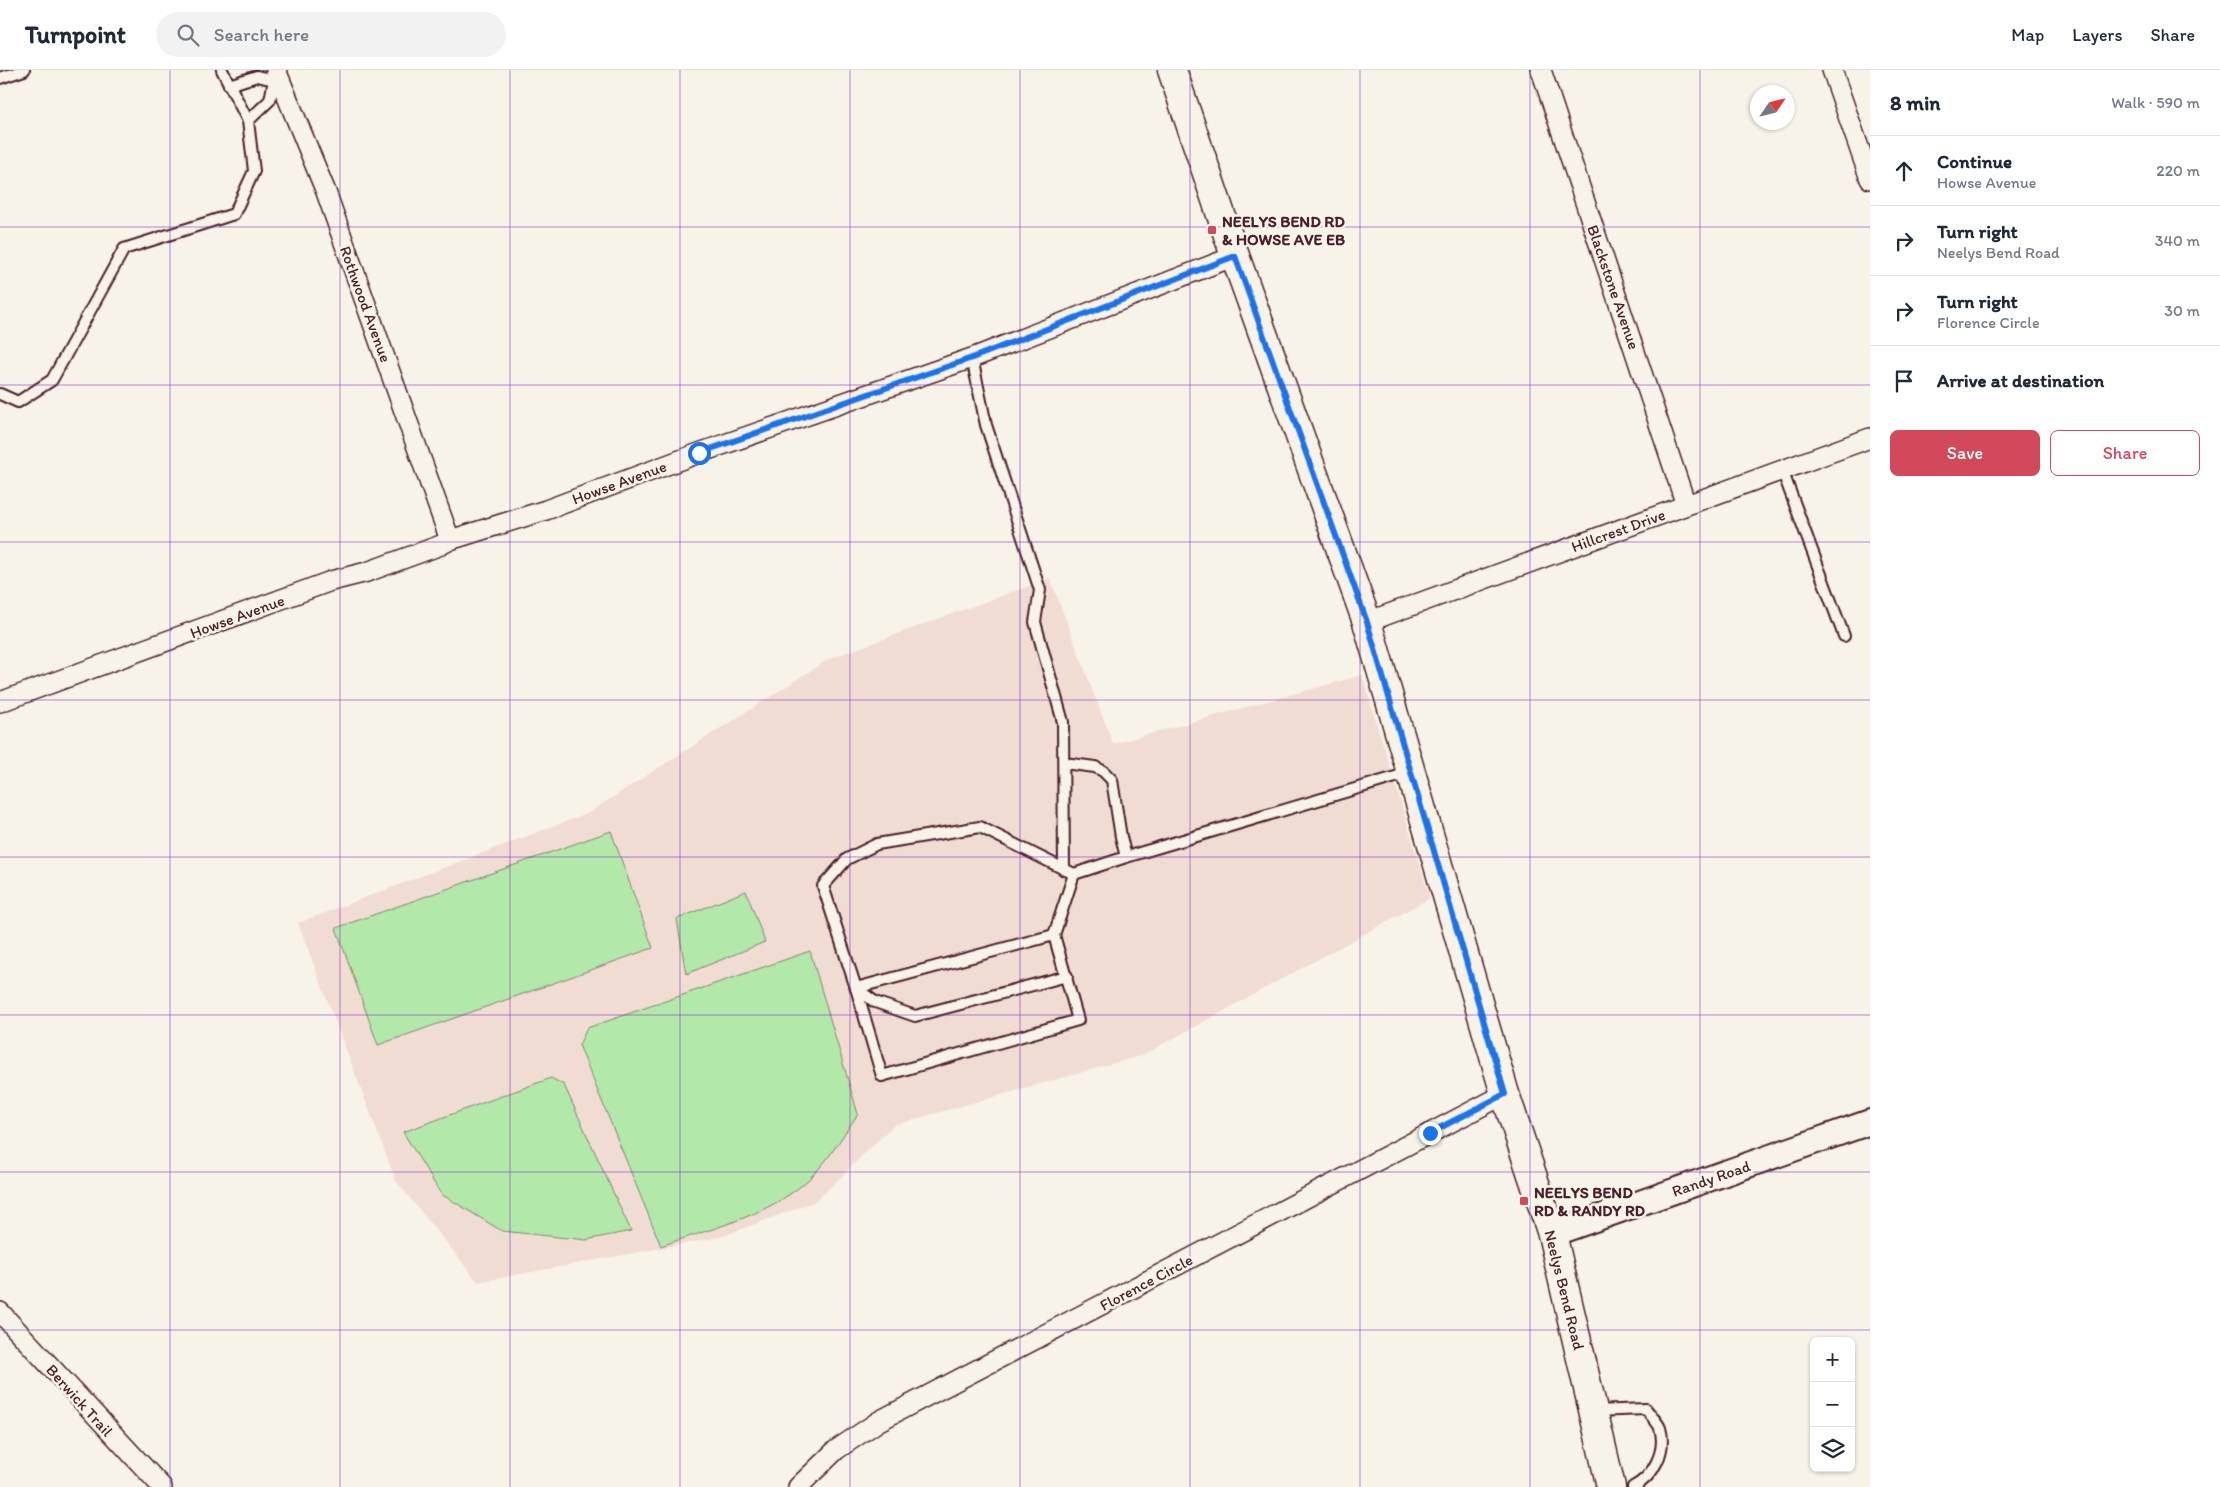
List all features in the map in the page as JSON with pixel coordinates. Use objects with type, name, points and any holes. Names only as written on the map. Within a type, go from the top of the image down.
[{"type":"main road","name":"Neelys Bend Road","points":[[1172,70],[1235,256],[1367,622],[1505,1094],[1552,1234],[1611,1487]]},
{"type":"street","name":"Blackstone Avenue","points":[[1541,70],[1686,504]]},
{"type":"street","points":[[1832,70],[1870,179]]},
{"type":"street","name":"Rothwood Avenue","points":[[277,75],[326,192],[450,540]]},
{"type":"street","name":"Howse Avenue","points":[[0,702],[331,580],[367,572],[450,540],[546,510],[699,453],[972,358],[1235,256]]},
{"type":"street","name":"Hillcrest Drive","points":[[1367,622],[1870,438]]},
{"type":"street","name":"Florence Circle","points":[[798,1487],[836,1450],[879,1421],[1505,1094]]},
{"type":"street","name":"Randy Road","points":[[1552,1234],[1870,1122]]},
{"type":"street","name":"Berwick Trail","points":[[0,1312],[162,1487]]},
{"type":"lane","points":[[0,78],[24,70]]},
{"type":"lane","points":[[0,394],[18,402],[52,380],[124,249],[234,214],[254,171],[248,121],[222,70]]},
{"type":"lane","points":[[229,85],[257,76],[277,75],[270,100],[248,121]]},
{"type":"lane","points":[[972,358],[986,425],[1040,590],[1034,622],[1063,722],[1069,872],[1054,935],[1078,1020],[882,1076],[823,886],[846,859],[877,844],[980,827],[1069,872],[1126,857],[1411,772]]},
{"type":"lane","points":[[1782,470],[1844,636]]},
{"type":"lane","points":[[1064,763],[1095,767],[1103,771],[1112,780],[1120,837],[1126,857]]},
{"type":"lane","points":[[856,988],[1054,935]]},
{"type":"lane","points":[[856,988],[875,1002],[915,1016],[1067,976]]},
{"type":"lane","points":[[1594,1411],[1646,1410],[1660,1427],[1661,1454],[1643,1482],[1633,1487]]},
{"type":"shaded area","points":[[1050,578],[1113,744],[1362,675],[1430,898],[1143,1055],[894,1125],[816,1201],[721,1237],[478,1282],[396,1181],[298,923],[588,813],[829,659]]},
{"type":"green space","points":[[611,831],[653,948],[378,1045],[336,928]]},
{"type":"green space","points":[[746,891],[765,942],[686,974],[677,919]]},
{"type":"green space","points":[[810,951],[858,1114],[818,1170],[801,1186],[785,1197],[752,1215],[661,1246],[579,1045],[587,1028]]},
{"type":"green space","points":[[551,1078],[564,1085],[631,1231],[586,1240],[502,1231],[441,1194],[403,1132]]},
{"type":"place","name":"NEELYS BEND RD & HOWSE AVE EB","points":[[1212,230]]},
{"type":"place","name":"NEELYS BEND RD & RANDY RD","points":[[1524,1201]]},
{"type":"route","points":[[699,453],[972,358],[1067,323],[1235,256],[1367,622],[1505,1094],[1430,1133]]}]
